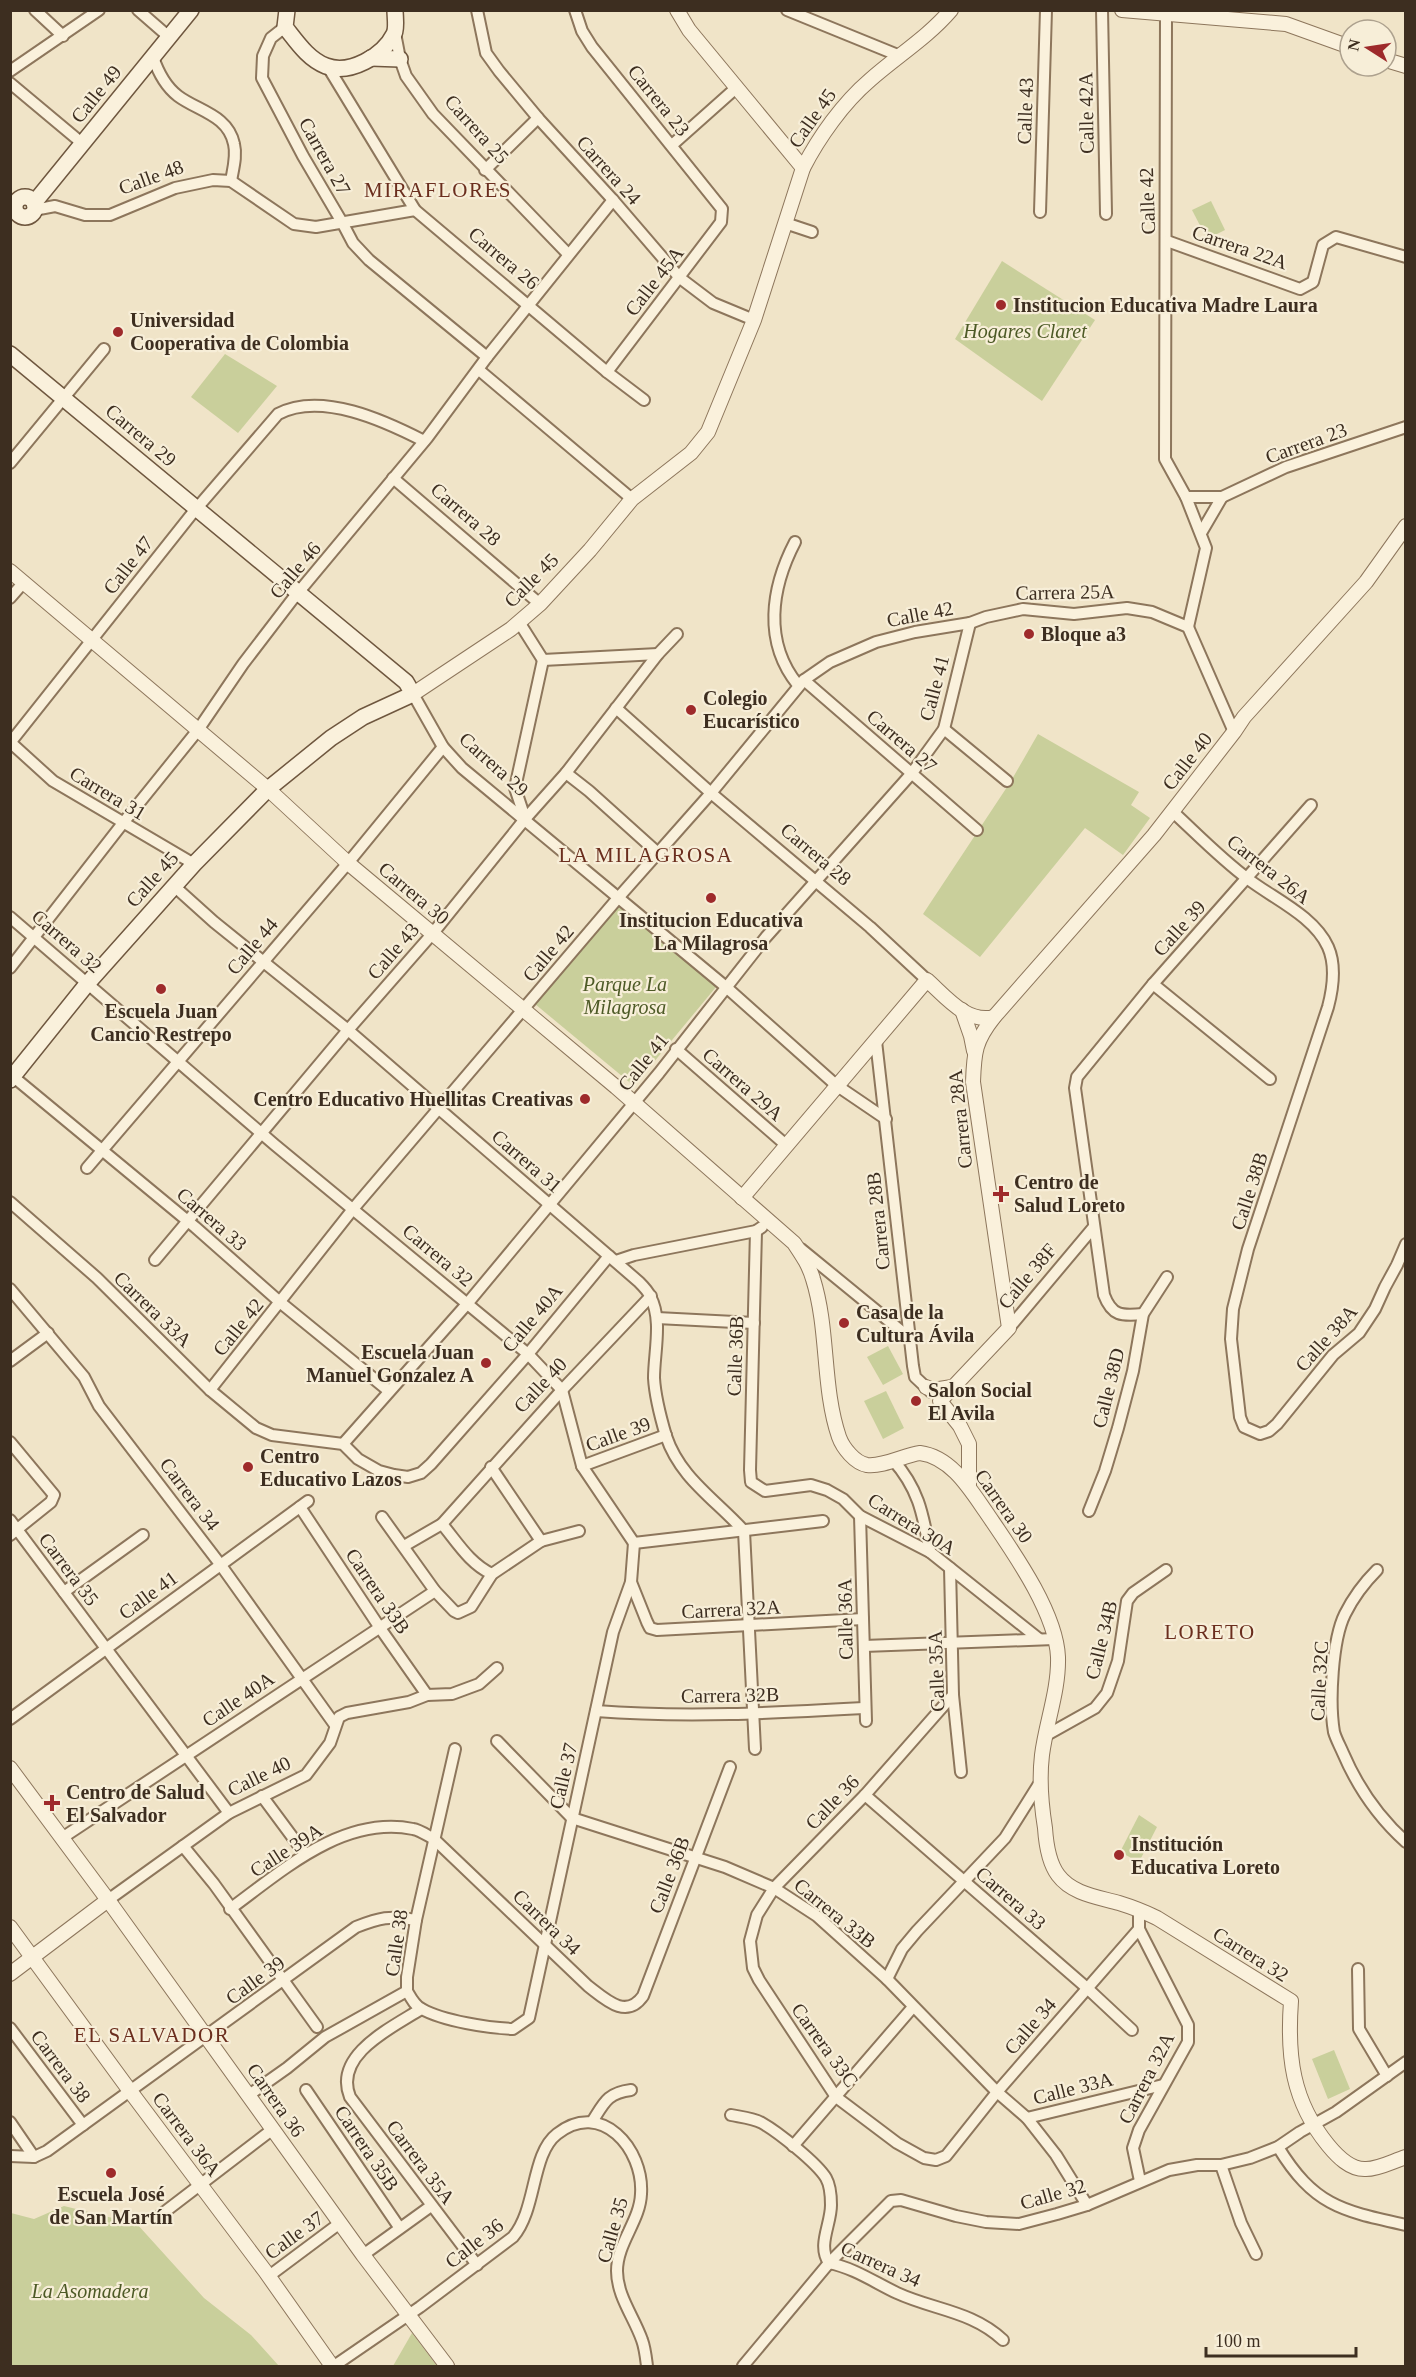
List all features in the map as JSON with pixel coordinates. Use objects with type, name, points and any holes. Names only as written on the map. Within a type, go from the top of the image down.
[{"type":"main road","name":"Calle 49","points":[[79,140],[153,57],[179,10]]},
{"type":"main road","name":"Calle 49","points":[[10,228],[24,205],[166,34],[191,10]]},
{"type":"main road","points":[[285,27],[287,10]]},
{"type":"main road","name":"Carrera 25","points":[[394,10],[395,33]]},
{"type":"main road","name":"Carrera 26","points":[[285,27],[310,57],[328,67]]},
{"type":"main road","points":[[328,67],[351,67],[371,58],[395,33]]},
{"type":"main road","points":[[371,58],[400,59]]},
{"type":"main road","name":"Carrera 29","points":[[10,354],[406,682],[414,694]]},
{"type":"main road","name":"Calle 45","points":[[11,1077],[87,984],[174,886],[268,789],[331,738],[363,717],[414,694]]},
{"type":"street","points":[[35,10],[63,36]]},
{"type":"street","points":[[10,71],[99,10]]},
{"type":"street","points":[[138,10],[166,34]]},
{"type":"street","name":"Carrera 24","points":[[477,10],[486,53],[538,118],[680,278],[713,303],[754,320]]},
{"type":"street","name":"Carrera 23","points":[[575,10],[582,31],[592,47],[722,208]]},
{"type":"street","points":[[677,10],[689,30],[803,168]]},
{"type":"street","points":[[787,10],[900,56]]},
{"type":"street","name":"Calle 45","points":[[414,694],[519,622],[540,604],[590,550],[632,499],[691,453],[708,432],[754,320],[803,168],[818,141],[868,81],[920,41],[951,10]]},
{"type":"street","name":"Calle 43","points":[[1040,212],[1046,10]]},
{"type":"street","name":"Calle 42A","points":[[1102,10],[1106,214]]},
{"type":"street","points":[[1122,10],[1286,24],[1338,43]]},
{"type":"street","name":"Calle 42","points":[[1166,15],[1165,459],[1186,497],[1206,548],[1188,627]]},
{"type":"street","name":"Carrera 27","points":[[285,27],[271,38],[263,56],[262,78],[303,156],[354,243],[369,260],[487,357]]},
{"type":"street","name":"Carrera 25","points":[[395,33],[406,76],[433,114],[568,254]]},
{"type":"street","points":[[153,57],[164,81],[180,98],[212,114],[230,133],[235,158],[231,182],[294,224],[316,227],[343,224],[415,210]]},
{"type":"street","name":"Carrera 26","points":[[328,67],[415,210],[606,372],[644,400]]},
{"type":"street","points":[[10,82],[79,140]]},
{"type":"street","points":[[672,145],[736,88]]},
{"type":"street","points":[[485,170],[538,118]]},
{"type":"street","name":"Calle 48","points":[[24,205],[55,206],[86,215],[110,215],[175,188],[213,180],[231,182]]},
{"type":"street","name":"Calle 46","points":[[10,968],[198,730],[243,664],[298,593],[424,441],[487,357],[613,200]]},
{"type":"street","name":"Calle 45A","points":[[606,372],[721,222],[722,208]]},
{"type":"street","points":[[785,223],[812,232]]},
{"type":"street","name":"Carrera 22A","points":[[1167,242],[1300,289],[1313,282],[1323,245],[1336,237],[1406,257]]},
{"type":"street","points":[[10,463],[104,349]]},
{"type":"street","points":[[479,370],[632,499]]},
{"type":"street","name":"Calle 47","points":[[11,742],[197,509],[278,414],[297,407],[311,406],[346,411],[382,420],[424,441]]},
{"type":"street","name":"Carrera 23","points":[[1186,497],[1222,497],[1286,467],[1406,427]]},
{"type":"street","name":"Carrera 28","points":[[393,478],[540,604]]},
{"type":"street","points":[[1201,533],[1222,497]]},
{"type":"street","name":"Calle 40","points":[[994,1017],[1172,811],[1244,717],[1366,582],[1406,526]]},
{"type":"street","points":[[795,542],[783,566],[775,599],[774,634],[788,673],[801,682]]},
{"type":"street","name":"Carrera 30","points":[[10,572],[268,789],[348,863],[634,1102],[794,1243],[911,1339]]},
{"type":"street","points":[[10,598],[24,582]]},
{"type":"street","name":"Carrera 25A","points":[[970,623],[1023,609],[1074,614],[1127,608],[1152,612],[1188,627]]},
{"type":"street","points":[[519,622],[543,660],[514,788],[525,819]]},
{"type":"street","name":"Calle 42","points":[[210,1390],[353,1209],[618,898],[711,793],[801,682],[830,662],[876,642],[915,632],[970,623]]},
{"type":"street","name":"Calle 41","points":[[343,1444],[467,1304],[726,987],[912,773],[944,729],[970,623]]},
{"type":"street","points":[[1188,627],[1234,732]]},
{"type":"street","name":"Calle 43","points":[[155,1260],[348,1030],[433,933],[525,819],[566,773],[658,654],[677,634]]},
{"type":"street","points":[[543,660],[658,654]]},
{"type":"street","name":"Carrera 27","points":[[801,682],[977,830]]},
{"type":"street","name":"Carrera 29","points":[[414,694],[443,747],[462,768],[726,987],[836,1085],[886,1119]]},
{"type":"street","name":"Carrera 28","points":[[616,708],[711,793],[870,927],[962,1010],[977,1019],[994,1017]]},
{"type":"street","points":[[944,729],[1007,781]]},
{"type":"street","name":"Carrera 31","points":[[11,742],[53,781],[194,864]]},
{"type":"street","name":"Calle 44","points":[[87,1168],[348,863],[443,747]]},
{"type":"street","points":[[566,773],[590,791],[659,854]]},
{"type":"street","name":"Calle 39","points":[[1093,1228],[1075,1088],[1077,1077],[1153,984],[1311,805]]},
{"type":"street","name":"Carrera 26A","points":[[1172,811],[1247,878],[1302,917],[1321,935],[1329,949],[1332,963]]},
{"type":"street","name":"Carrera 31","points":[[174,886],[214,922],[348,1030],[639,1282],[651,1296],[657,1318],[654,1380],[666,1435],[674,1456],[692,1482],[723,1508],[744,1530]]},
{"type":"street","name":"Carrera 32","points":[[10,917],[263,1134],[528,1354],[561,1390],[582,1466],[634,1543]]},
{"type":"street","name":"Calle 38B","points":[[1250,1431],[1244,1426],[1240,1417],[1231,1339],[1233,1309],[1248,1250],[1328,1007],[1333,985],[1332,963]]},
{"type":"street","points":[[742,1198],[927,980]]},
{"type":"street","points":[[1153,984],[1270,1079]]},
{"type":"street","points":[[962,1010],[974,1052]]},
{"type":"street","name":"Carrera 28A","points":[[994,1017],[978,1040],[974,1052],[973,1082],[1009,1328]]},
{"type":"street","name":"Carrera 28B","points":[[876,1041],[915,1377],[940,1401],[960,1426],[969,1444],[969,1485]]},
{"type":"street","name":"Carrera 29A","points":[[676,1049],[786,1145]]},
{"type":"street","name":"Carrera 33","points":[[11,1077],[103,1149],[281,1303],[389,1391]]},
{"type":"street","name":"Carrera 33A","points":[[10,1202],[96,1278],[210,1390],[256,1428],[272,1435],[343,1444]]},
{"type":"street","points":[[613,1258],[634,1256],[756,1231],[769,1221]]},
{"type":"street","points":[[1093,1228],[1108,1307],[1116,1313],[1143,1314]]},
{"type":"street","name":"Calle 38F","points":[[940,1401],[1009,1328],[1093,1228]]},
{"type":"street","name":"Calle 36B","points":[[752,1482],[750,1470],[756,1231]]},
{"type":"street","name":"Carrera 30","points":[[794,1243],[805,1258],[814,1280],[823,1327],[834,1415],[840,1438],[848,1452],[859,1462],[867,1465],[899,1462],[920,1453],[928,1454],[944,1463],[969,1485],[1019,1561],[1045,1612],[1058,1657],[1039,1784]]},
{"type":"street","name":"Calle 38A","points":[[1250,1431],[1260,1434],[1269,1431],[1289,1410],[1333,1354],[1359,1333],[1375,1309],[1406,1244]]},
{"type":"street","name":"Calle 40A","points":[[343,1444],[358,1459],[379,1472],[408,1477],[421,1473],[613,1258]]},
{"type":"street","name":"Calle 38D","points":[[1089,1511],[1105,1471],[1118,1428],[1133,1371],[1143,1314],[1167,1277]]},
{"type":"street","name":"Carrera 34","points":[[10,1289],[84,1377],[99,1406],[220,1564],[335,1725]]},
{"type":"street","name":"Calle 40","points":[[404,1546],[442,1524],[561,1390],[651,1296]]},
{"type":"street","points":[[657,1318],[754,1323]]},
{"type":"street","points":[[10,1361],[48,1333]]},
{"type":"street","points":[[926,1388],[952,1388]]},
{"type":"street","name":"Calle 39","points":[[582,1466],[666,1435]]},
{"type":"street","points":[[10,1442],[54,1495],[51,1502],[14,1532]]},
{"type":"street","points":[[944,1463],[956,1465],[968,1454]]},
{"type":"street","points":[[899,1462],[920,1502],[930,1552]]},
{"type":"street","points":[[492,1467],[541,1541]]},
{"type":"street","name":"Carrera 30A","points":[[752,1482],[765,1491],[795,1486],[819,1486],[843,1499],[860,1516],[930,1552],[1039,1639]]},
{"type":"street","name":"Calle 41","points":[[10,1719],[304,1504]]},
{"type":"street","name":"Carrera 33B","points":[[304,1504],[380,1629],[427,1695]]},
{"type":"street","name":"Calle 36A","points":[[860,1516],[866,1721]]},
{"type":"street","points":[[382,1517],[435,1591],[454,1611],[458,1612],[471,1607],[492,1574],[541,1541],[579,1531]]},
{"type":"street","name":"Carrera 35","points":[[10,1520],[14,1532],[64,1593],[229,1812]]},
{"type":"street","points":[[634,1543],[823,1521]]},
{"type":"street","points":[[442,1524],[474,1562],[481,1569],[492,1574]]},
{"type":"street","points":[[744,1530],[755,1749]]},
{"type":"street","points":[[64,1593],[143,1535]]},
{"type":"street","name":"Calle 37","points":[[421,2009],[470,2023],[498,2028],[513,2029],[529,2018],[613,1632],[631,1582],[634,1543]]},
{"type":"street","name":"Calle 35A","points":[[950,1569],[953,1695],[961,1772]]},
{"type":"street","name":"Calle 34B","points":[[1045,1736],[1095,1708],[1102,1699],[1107,1692],[1118,1661],[1127,1600],[1133,1593],[1166,1570]]},
{"type":"street","name":"Calle 32C","points":[[1377,1570],[1367,1580],[1344,1616],[1341,1626],[1333,1676],[1334,1733],[1358,1786],[1370,1805],[1406,1842]]},
{"type":"street","name":"Carrera 32A","points":[[631,1582],[650,1628],[750,1627],[863,1619]]},
{"type":"street","name":"Calle 40A","points":[[62,1838],[435,1591]]},
{"type":"street","points":[[864,1646],[1054,1639]]},
{"type":"street","points":[[335,1725],[339,1716],[347,1713],[409,1702],[427,1695],[452,1694],[467,1689],[479,1684],[497,1668]]},
{"type":"street","name":"Calle 36","points":[[750,1941],[757,1915],[774,1888],[865,1795],[953,1695]]},
{"type":"street","name":"Carrera 32B","points":[[596,1711],[648,1715],[755,1714],[865,1708]]},
{"type":"street","name":"Calle 40","points":[[10,1974],[229,1812],[306,1775],[330,1743],[335,1725]]},
{"type":"street","name":"Carrera 33B","points":[[497,1741],[572,1818],[695,1856],[774,1888],[817,1916],[886,1979],[997,2092],[1027,2118],[1056,2155],[1087,2205]]},
{"type":"street","name":"Calle 38","points":[[249,2095],[325,2037],[407,1991],[416,1920],[455,1749]]},
{"type":"street","name":"Calle 36B","points":[[643,1996],[730,1767]]},
{"type":"street","name":"Carrera 36","points":[[10,1768],[108,1900],[363,2255],[447,2367]]},
{"type":"street","points":[[886,1979],[902,1949],[916,1931],[1005,1838],[1039,1784]]},
{"type":"street","name":"Carrera 32","points":[[1039,1784],[1046,1839],[1051,1861],[1058,1875],[1071,1887],[1091,1896],[1139,1910],[1157,1918],[1292,2001],[1290,2056],[1298,2093],[1312,2126],[1337,2156],[1355,2168],[1365,2169],[1406,2157]]},
{"type":"street","name":"Carrera 33","points":[[865,1795],[1132,2030]]},
{"type":"street","points":[[262,1796],[305,1854]]},
{"type":"street","name":"Calle 39A","points":[[230,1909],[305,1854],[341,1837],[389,1827],[415,1829],[434,1839]]},
{"type":"street","name":"Carrera 34","points":[[434,1839],[605,1999],[628,2008],[636,2005],[643,1996]]},
{"type":"street","points":[[183,1846],[316,2026]]},
{"type":"street","points":[[1138,1929],[1139,1910]]},
{"type":"street","name":"Calle 39","points":[[34,2157],[47,2151],[356,1927],[379,1918],[397,1916],[416,1920]]},
{"type":"street","name":"Carrera 36A","points":[[10,1927],[201,2184],[333,2367]]},
{"type":"street","name":"Carrera 32A","points":[[1138,1929],[1188,2025],[1188,2042],[1139,2130],[1132,2148],[1140,2181]]},
{"type":"street","name":"Calle 34","points":[[936,2160],[946,2156],[997,2092],[1138,1929]]},
{"type":"street","name":"Carrera 33C","points":[[750,1941],[753,1968],[759,1980],[836,2097],[897,2143],[924,2158],[936,2160]]},
{"type":"street","points":[[1358,1969],[1359,2029],[1387,2076]]},
{"type":"street","points":[[407,1991],[421,2009]]},
{"type":"street","points":[[793,2146],[913,2007]]},
{"type":"street","name":"Carrera 35A","points":[[421,2009],[386,2031],[353,2057],[346,2077],[346,2088],[350,2097],[477,2265]]},
{"type":"street","name":"Carrera 38","points":[[10,2028],[83,2125]]},
{"type":"street","name":"Calle 32","points":[[829,2263],[891,2200],[901,2200],[986,2222],[1018,2224],[1087,2205],[1169,2170],[1197,2165],[1221,2165],[1251,2158],[1278,2147],[1336,2112],[1406,2062]]},
{"type":"street","name":"Calle 33A","points":[[1027,2118],[1163,2085]]},
{"type":"street","name":"Carrera 35B","points":[[306,2090],[399,2227]]},
{"type":"street","points":[[592,2122],[604,2102],[613,2094],[631,2090]]},
{"type":"street","name":"Carrera 34","points":[[731,2115],[762,2123],[793,2146],[825,2176],[831,2207],[823,2247],[824,2256],[829,2263],[846,2267],[899,2294],[962,2314],[989,2328],[1003,2340]]},
{"type":"street","points":[[10,2122],[34,2157]]},
{"type":"street","name":"Calle 36","points":[[333,2367],[409,2315],[513,2237],[521,2228],[527,2215],[539,2166],[549,2142],[568,2127],[592,2122]]},
{"type":"street","name":"Calle 35","points":[[592,2122],[614,2131],[627,2145],[636,2160],[640,2174],[639,2211],[619,2256],[617,2272],[621,2294],[642,2339],[647,2367]]},
{"type":"street","points":[[158,2217],[273,2129]]},
{"type":"street","points":[[1278,2147],[1291,2168],[1309,2189],[1329,2203],[1363,2215],[1406,2225]]},
{"type":"street","points":[[10,2156],[34,2157]]},
{"type":"street","points":[[1221,2165],[1241,2223],[1256,2254]]},
{"type":"street","points":[[363,2255],[431,2206]]},
{"type":"street","name":"Calle 37","points":[[268,2276],[340,2223]]},
{"type":"street","points":[[743,2367],[829,2263]]},
{"type":"green space","points":[[1211,201],[1225,230],[1207,239],[1192,210]]},
{"type":"green space","name":"Hogares Claret","points":[[1002,261],[1095,320],[1042,401],[955,339]]},
{"type":"green space","points":[[225,354],[277,386],[238,433],[191,397]]},
{"type":"green space","points":[[1038,734],[1139,792],[1131,805],[1150,818],[1123,855],[1085,828],[980,957],[923,914],[1011,781]]},
{"type":"green space","name":"Parque La Milagrosa","points":[[617,904],[716,987],[634,1086],[535,1004]]},
{"type":"green space","points":[[888,1346],[903,1374],[883,1385],[867,1357]]},
{"type":"green space","points":[[886,1391],[904,1428],[883,1439],[864,1401]]},
{"type":"green space","points":[[1139,1815],[1157,1827],[1139,1862],[1120,1852]]},
{"type":"green space","points":[[1334,2050],[1350,2089],[1328,2099],[1312,2059]]},
{"type":"green space","name":"La Asomadera","points":[[64,2206],[137,2224],[204,2298],[251,2335],[279,2366],[11,2366],[11,2213],[34,2219]]},
{"type":"green space","points":[[412,2333],[437,2366],[393,2366]]},
{"type":"place","name":"Institucion Educativa Madre Laura","points":[[1001,305]]},
{"type":"place","name":"Universidad Cooperativa de Colombia","points":[[118,332]]},
{"type":"place","name":"Bloque a3","points":[[1029,634]]},
{"type":"place","name":"Colegio Eucarístico","points":[[691,710]]},
{"type":"place","name":"Institucion Educativa La Milagrosa","points":[[711,898]]},
{"type":"place","name":"Escuela Juan Cancio Restrepo","points":[[161,989]]},
{"type":"place","name":"Centro Educativo Huellitas Creativas","points":[[585,1099]]},
{"type":"place","name":"Centro de Salud Loreto","points":[[1001,1194]]},
{"type":"place","name":"Casa de la Cultura Ávila","points":[[844,1323]]},
{"type":"place","name":"Escuela Juan Manuel Gonzalez A","points":[[486,1363]]},
{"type":"place","name":"Salon Social El Avila","points":[[916,1401]]},
{"type":"place","name":"Centro Educativo Lazos","points":[[248,1467]]},
{"type":"place","name":"Centro de Salud El Salvador","points":[[52,1803]]},
{"type":"place","name":"Institución Educativa Loreto","points":[[1119,1855]]},
{"type":"place","name":"Escuela José de San Martín","points":[[111,2173]]},
{"type":"district","name":"MIRAFLORES","points":[[438,190]]},
{"type":"district","name":"LA MILAGROSA","points":[[646,855]]},
{"type":"district","name":"LORETO","points":[[1210,1632]]},
{"type":"district","name":"EL SALVADOR","points":[[152,2035]]}]
